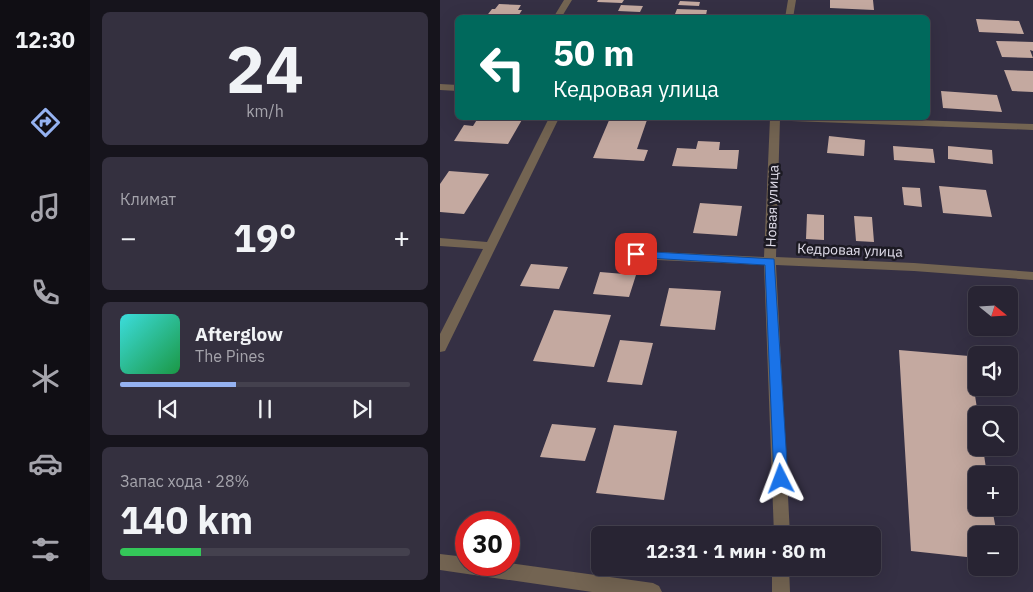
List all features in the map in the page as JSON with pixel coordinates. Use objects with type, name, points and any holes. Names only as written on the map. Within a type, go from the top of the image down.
[{"type":"street","points":[[559,15],[568,0]]},
{"type":"street","points":[[790,15],[792,0]]},
{"type":"street","points":[[440,87],[455,88]]},
{"type":"street","points":[[440,347],[553,120]]},
{"type":"street","name":"Новая улица","points":[[776,120],[770,262],[782,526]]},
{"type":"street","points":[[845,120],[1033,127]]},
{"type":"street","points":[[440,242],[490,246]]},
{"type":"street","name":"Кедровая улица","points":[[636,254],[770,262],[914,267],[1033,276]]},
{"type":"street","points":[[440,562],[653,592]]},
{"type":"street","points":[[781,592],[782,576]]},
{"type":"building","points":[[598,0],[624,0],[622,3],[597,2]]},
{"type":"building","points":[[830,0],[873,0],[874,10],[830,8]]},
{"type":"building","points":[[680,1],[700,2],[699,6],[678,5]]},
{"type":"building","points":[[499,4],[521,5],[518,10],[522,10],[519,15],[487,15],[492,9],[495,9]]},
{"type":"building","points":[[621,5],[643,6],[640,12],[618,11]]},
{"type":"building","points":[[677,9],[707,10],[706,15],[675,14]]},
{"type":"building","points":[[976,19],[1019,21],[1024,34],[979,32]]},
{"type":"building","points":[[996,41],[1033,42],[1033,51],[1030,50],[1033,58],[1002,57]]},
{"type":"building","points":[[1004,70],[1033,71],[1033,92],[1012,91]]},
{"type":"building","points":[[941,91],[997,95],[1002,112],[943,108]]},
{"type":"building","points":[[477,120],[522,120],[508,144],[454,141],[464,125],[473,126]]},
{"type":"building","points":[[609,120],[647,120],[637,149],[648,150],[644,161],[593,158]]},
{"type":"building","points":[[829,136],[865,140],[864,156],[827,153]]},
{"type":"building","points":[[698,141],[720,142],[719,150],[739,150],[737,169],[672,166],[677,148],[696,149]]},
{"type":"building","points":[[893,146],[933,149],[935,163],[894,160]]},
{"type":"building","points":[[948,146],[992,150],[993,164],[948,159]]},
{"type":"building","points":[[449,171],[489,174],[464,214],[440,212],[440,184]]},
{"type":"building","points":[[939,186],[986,190],[992,217],[943,213]]},
{"type":"building","points":[[902,187],[920,188],[922,207],[904,205]]},
{"type":"building","points":[[700,203],[742,206],[737,236],[693,233]]},
{"type":"building","points":[[807,214],[824,215],[824,240],[806,239]]},
{"type":"building","points":[[854,216],[872,217],[874,242],[856,241]]},
{"type":"building","points":[[531,264],[568,267],[559,289],[520,286]]},
{"type":"building","points":[[600,272],[636,275],[629,297],[593,294]]},
{"type":"building","points":[[669,288],[721,291],[715,330],[660,326]]},
{"type":"building","points":[[554,310],[611,315],[594,367],[533,361]]},
{"type":"building","points":[[620,340],[653,343],[642,385],[607,382]]},
{"type":"building","points":[[899,350],[968,356],[968,396],[975,396],[977,406],[968,406],[968,456],[984,456],[986,466],[968,466],[968,516],[993,516],[995,526],[968,526],[968,557],[911,551]]},
{"type":"building","points":[[552,424],[596,428],[585,461],[540,457]]},
{"type":"building","points":[[614,425],[677,431],[664,500],[596,493]]},
{"type":"route","points":[[636,254],[770,262],[781,479]]}]
